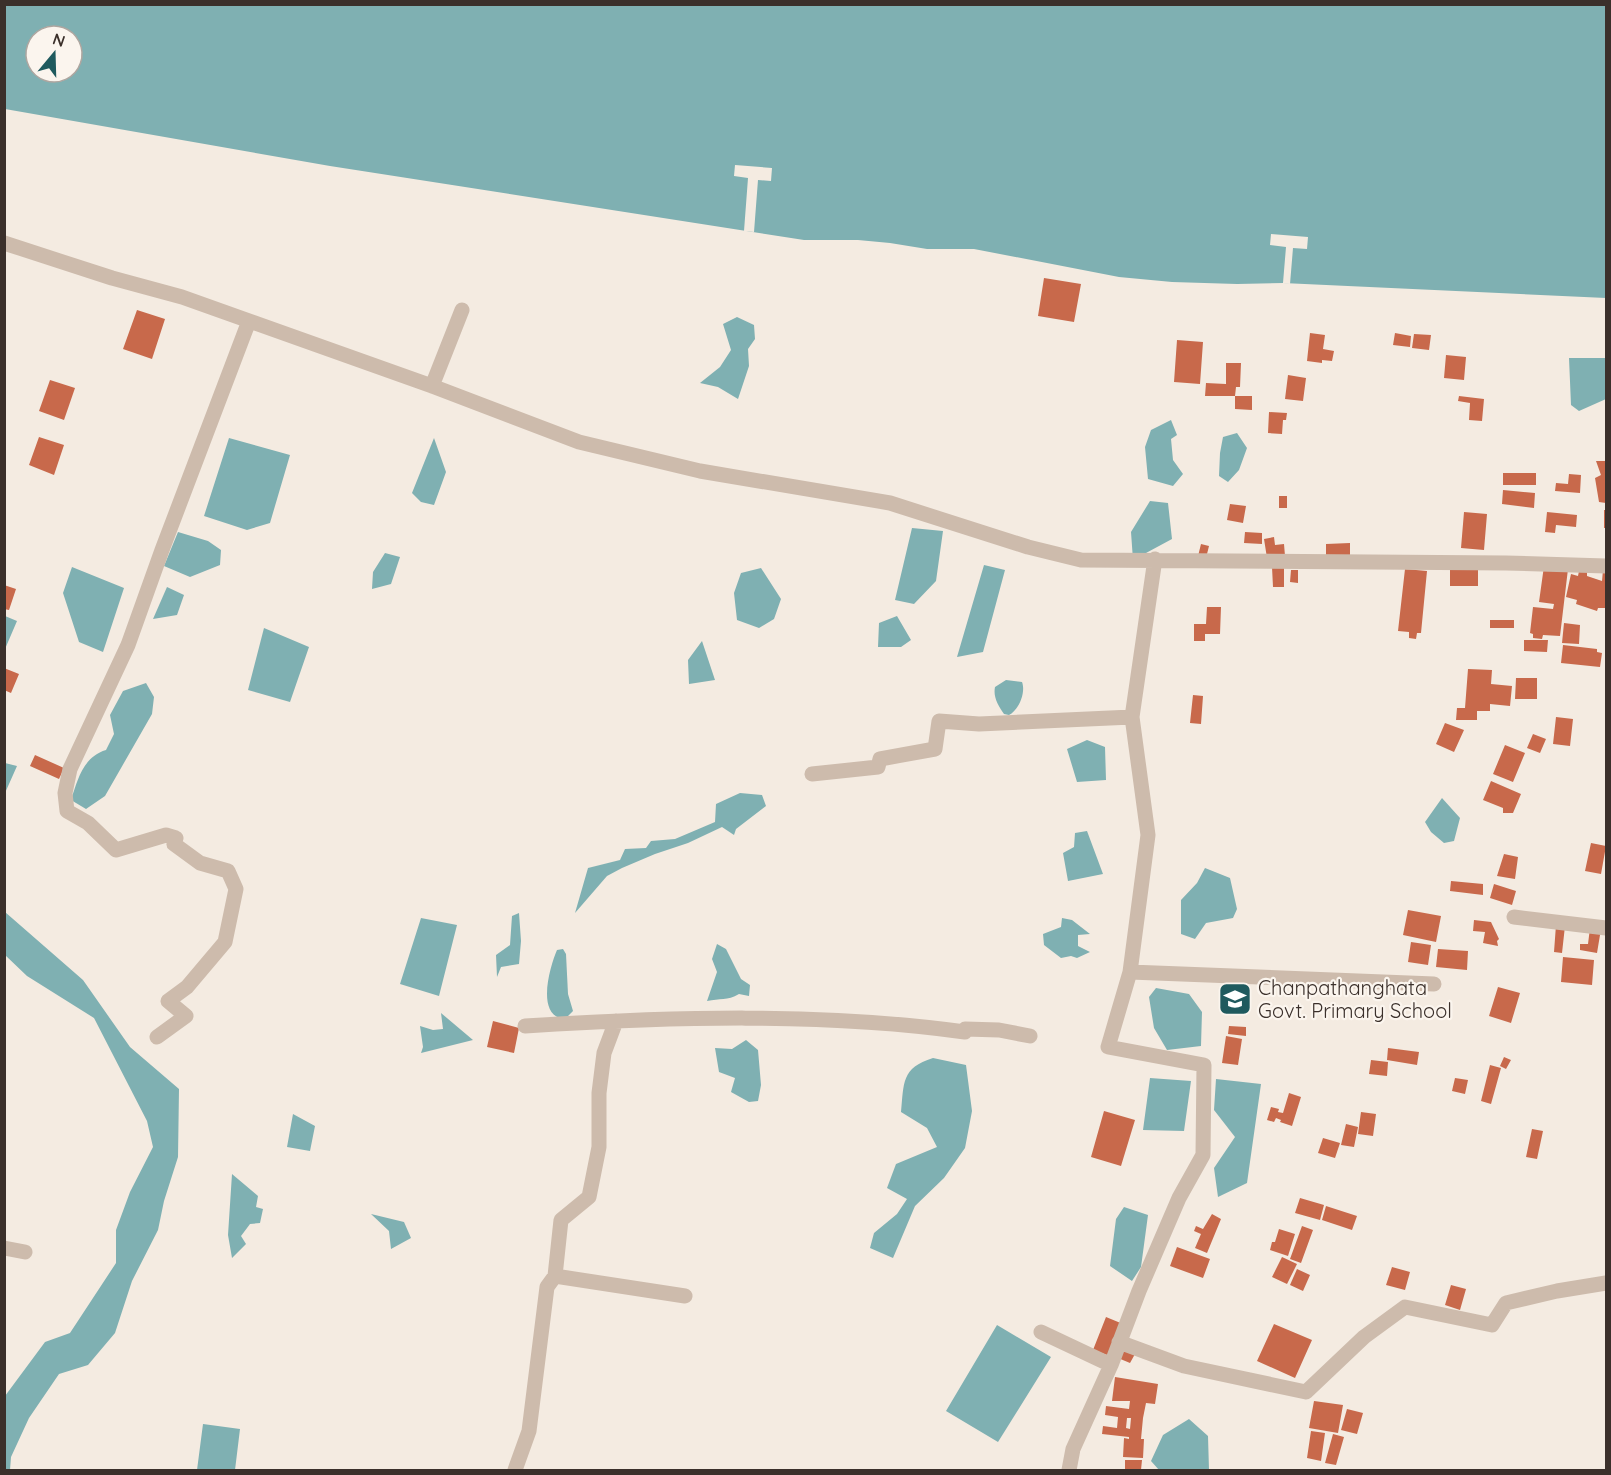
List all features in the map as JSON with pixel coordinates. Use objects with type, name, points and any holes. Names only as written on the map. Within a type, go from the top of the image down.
[{"type":"street","points":[[4,243],[112,278],[182,297],[432,386],[579,442],[700,471],[890,503],[1028,547],[1081,560],[1525,563],[1606,566]]},
{"type":"street","points":[[432,386],[462,310]]},
{"type":"street","points":[[157,1037],[186,1016],[168,1001],[187,987],[225,942],[236,889],[228,871],[200,862],[174,844],[176,838],[166,835],[116,850],[88,823],[67,811],[65,793],[70,769],[128,645],[249,321]]},
{"type":"street","points":[[1069,1470],[1073,1449],[1111,1365],[1179,1198],[1203,1155],[1204,1065],[1108,1047],[1130,972],[1148,835],[1132,717],[1155,559]]},
{"type":"street","points":[[812,774],[878,767],[880,759],[935,749],[939,721],[979,724],[1132,717]]},
{"type":"street","points":[[1514,917],[1606,928]]},
{"type":"street","points":[[1130,972],[1434,984]]},
{"type":"street","points":[[515,1470],[529,1431],[547,1287],[555,1276],[561,1220],[589,1197],[599,1147],[599,1093],[604,1053],[616,1021]]},
{"type":"street","points":[[525,1026],[616,1021],[853,1021],[904,1024],[965,1032],[965,1029],[977,1028],[1030,1036]]},
{"type":"street","points":[[4,1248],[25,1252]]},
{"type":"street","points":[[555,1276],[685,1296]]},
{"type":"street","points":[[1119,1342],[1184,1366],[1306,1392],[1364,1337],[1405,1307],[1492,1325],[1506,1303],[1606,1283]]},
{"type":"street","points":[[1041,1332],[1111,1365]]},
{"type":"water","points":[[4,5],[1606,5],[1606,298],[1283,283],[1172,282],[1119,277],[974,249],[927,249],[858,240],[804,240],[330,166],[5,109]]},
{"type":"water","points":[[737,317],[754,325],[755,339],[748,349],[749,366],[738,399],[718,387],[700,383],[720,367],[731,350],[723,324]]},
{"type":"water","points":[[1569,358],[1606,358],[1606,399],[1579,411],[1571,405]]},
{"type":"water","points":[[1171,420],[1177,435],[1171,439],[1173,460],[1183,474],[1173,486],[1148,479],[1145,447],[1151,430]]},
{"type":"water","points":[[1237,433],[1247,448],[1239,470],[1228,482],[1219,476],[1220,453],[1223,437]]},
{"type":"water","points":[[229,438],[290,455],[270,523],[247,530],[204,516]]},
{"type":"water","points":[[434,438],[446,472],[434,505],[421,502],[412,493]]},
{"type":"water","points":[[1150,501],[1168,503],[1172,539],[1133,560],[1131,532]]},
{"type":"water","points":[[912,528],[943,531],[936,581],[914,604],[895,600]]},
{"type":"water","points":[[178,532],[208,541],[221,550],[220,565],[190,577],[164,566]]},
{"type":"water","points":[[385,553],[400,557],[391,584],[372,589],[373,572]]},
{"type":"water","points":[[984,565],[1005,570],[983,652],[957,657]]},
{"type":"water","points":[[72,567],[124,588],[103,652],[79,642],[63,593]]},
{"type":"water","points":[[761,568],[781,599],[774,619],[759,628],[737,620],[734,593],[741,573]]},
{"type":"water","points":[[167,587],[184,595],[177,615],[153,619]]},
{"type":"water","points":[[5,616],[17,621],[5,649]]},
{"type":"water","points":[[897,616],[911,640],[901,647],[878,647],[879,623]]},
{"type":"water","points":[[264,628],[309,647],[290,702],[248,690]]},
{"type":"water","points":[[702,641],[715,680],[689,684],[688,660]]},
{"type":"water","points":[[1006,680],[1022,682],[1023,686],[1019,705],[1009,715],[1004,714],[995,694],[995,687]]},
{"type":"water","points":[[146,683],[154,697],[152,714],[105,796],[86,809],[71,800],[79,777],[92,758],[106,750],[114,734],[110,715],[123,691]]},
{"type":"water","points":[[1087,740],[1105,747],[1106,780],[1077,782],[1067,749]]},
{"type":"water","points":[[4,763],[17,766],[5,793]]},
{"type":"water","points":[[740,793],[762,795],[766,806],[736,829],[734,835],[722,827],[688,843],[622,868],[607,876],[575,913],[588,868],[620,860],[625,849],[646,848],[651,841],[675,839],[715,822],[716,804]]},
{"type":"water","points":[[1442,798],[1460,818],[1454,841],[1444,843],[1431,832],[1425,822]]},
{"type":"water","points":[[1087,831],[1103,874],[1068,881],[1063,853],[1074,847],[1075,833]]},
{"type":"water","points":[[1205,868],[1230,878],[1237,909],[1233,918],[1206,923],[1195,939],[1181,934],[1181,900],[1197,883]]},
{"type":"water","points":[[5,912],[83,980],[130,1047],[179,1089],[178,1157],[164,1201],[158,1230],[132,1281],[115,1333],[88,1365],[59,1374],[29,1418],[11,1457],[10,1470],[5,1470],[5,1396],[45,1342],[70,1333],[116,1263],[116,1230],[130,1192],[153,1147],[147,1121],[94,1018],[27,976],[5,955]]},
{"type":"water","points":[[519,913],[521,941],[519,964],[501,967],[497,977],[496,955],[510,945],[512,916]]},
{"type":"water","points":[[421,918],[457,925],[439,996],[400,984]]},
{"type":"water","points":[[1062,918],[1072,920],[1090,934],[1078,935],[1078,946],[1090,952],[1077,958],[1071,956],[1061,958],[1044,945],[1043,934],[1061,927]]},
{"type":"water","points":[[717,944],[726,949],[741,979],[750,985],[749,996],[739,994],[707,1001],[717,972],[712,959]]},
{"type":"water","points":[[563,949],[566,954],[568,994],[573,1011],[565,1019],[556,1016],[550,1010],[547,1001],[551,967],[557,950]]},
{"type":"water","points":[[1156,988],[1189,994],[1202,1012],[1201,1046],[1167,1050],[1154,1028],[1149,997]]},
{"type":"water","points":[[441,1013],[473,1040],[421,1053],[423,1047],[420,1026],[433,1030],[443,1029]]},
{"type":"water","points":[[746,1040],[758,1050],[761,1085],[758,1101],[749,1102],[731,1092],[735,1078],[719,1072],[715,1048],[732,1049]]},
{"type":"water","points":[[933,1058],[966,1065],[972,1111],[965,1148],[944,1178],[915,1206],[893,1258],[870,1248],[874,1233],[897,1214],[907,1199],[887,1188],[896,1164],[937,1147],[927,1128],[901,1112],[906,1078],[915,1067]]},
{"type":"water","points":[[1150,1078],[1191,1081],[1184,1131],[1143,1130]]},
{"type":"water","points":[[1216,1079],[1261,1084],[1247,1183],[1218,1197],[1214,1168],[1235,1137],[1214,1110]]},
{"type":"water","points":[[293,1114],[315,1126],[310,1151],[287,1147]]},
{"type":"water","points":[[232,1174],[258,1196],[256,1207],[263,1209],[260,1223],[250,1224],[241,1236],[246,1244],[232,1258],[228,1235]]},
{"type":"water","points":[[1124,1207],[1148,1215],[1141,1267],[1132,1281],[1110,1266],[1116,1219]]},
{"type":"water","points":[[371,1214],[404,1222],[411,1238],[391,1249],[389,1231]]},
{"type":"water","points":[[997,1325],[1051,1357],[998,1442],[946,1411]]},
{"type":"water","points":[[1189,1419],[1208,1436],[1209,1470],[1159,1470],[1151,1461],[1163,1435]]},
{"type":"water","points":[[203,1424],[240,1429],[235,1470],[197,1470]]},
{"type":"pier","points":[[735,165],[772,168],[771,181],[758,180],[754,232],[744,231],[748,178],[734,176]]},
{"type":"pier","points":[[1271,234],[1308,237],[1307,249],[1293,248],[1290,284],[1283,283],[1286,247],[1270,245]]},
{"type":"building","points":[[1044,278],[1081,284],[1074,322],[1038,316]]},
{"type":"building","points":[[137,310],[165,319],[152,359],[123,349]]},
{"type":"building","points":[[1310,333],[1325,335],[1323,349],[1334,351],[1332,361],[1322,360],[1322,363],[1307,361]]},
{"type":"building","points":[[1395,333],[1411,336],[1410,347],[1393,345]]},
{"type":"building","points":[[1414,334],[1431,335],[1429,350],[1412,348]]},
{"type":"building","points":[[1177,340],[1203,342],[1200,384],[1174,382]]},
{"type":"building","points":[[1446,355],[1466,357],[1464,380],[1444,378]]},
{"type":"building","points":[[1226,363],[1241,363],[1240,387],[1236,387],[1235,396],[1205,396],[1206,383],[1226,384]]},
{"type":"building","points":[[1288,375],[1306,378],[1303,401],[1285,399]]},
{"type":"building","points":[[50,380],[75,388],[64,420],[39,411]]},
{"type":"building","points":[[1235,396],[1252,396],[1252,410],[1235,409]]},
{"type":"building","points":[[1459,396],[1484,399],[1482,421],[1469,420],[1470,403],[1458,401]]},
{"type":"building","points":[[1269,412],[1287,413],[1286,420],[1283,420],[1282,434],[1268,433]]},
{"type":"building","points":[[39,437],[64,445],[54,475],[29,465]]},
{"type":"building","points":[[1596,461],[1605,461],[1606,465],[1606,503],[1599,502],[1595,478],[1601,475]]},
{"type":"building","points":[[1503,473],[1536,473],[1536,485],[1503,485]]},
{"type":"building","points":[[1569,474],[1581,475],[1580,493],[1555,491],[1556,483],[1568,484]]},
{"type":"building","points":[[1503,490],[1535,493],[1534,508],[1502,504]]},
{"type":"building","points":[[1279,496],[1287,496],[1287,508],[1279,508]]},
{"type":"building","points":[[1230,504],[1246,506],[1243,523],[1227,520]]},
{"type":"building","points":[[1604,510],[1606,510],[1606,528],[1604,528]]},
{"type":"building","points":[[1464,512],[1487,514],[1484,550],[1461,548]]},
{"type":"building","points":[[1547,512],[1577,515],[1576,527],[1556,525],[1555,533],[1545,532]]},
{"type":"building","points":[[1245,532],[1262,533],[1262,544],[1244,543]]},
{"type":"building","points":[[1274,537],[1275,545],[1284,544],[1285,556],[1267,558],[1264,539]]},
{"type":"building","points":[[1350,543],[1350,559],[1326,559],[1326,544]]},
{"type":"building","points":[[1201,544],[1209,546],[1206,558],[1198,556]]},
{"type":"building","points":[[1544,566],[1568,569],[1560,636],[1543,635],[1542,639],[1533,638],[1533,634],[1530,633],[1533,607],[1553,609],[1554,604],[1539,602]]},
{"type":"building","points":[[1272,567],[1284,567],[1284,587],[1273,587]]},
{"type":"building","points":[[1405,569],[1427,571],[1421,633],[1417,633],[1416,639],[1409,638],[1409,632],[1398,631]]},
{"type":"building","points":[[1450,569],[1478,569],[1478,586],[1450,586]]},
{"type":"building","points":[[1291,570],[1298,570],[1298,583],[1290,582]]},
{"type":"building","points":[[1603,570],[1606,571],[1606,608],[1598,608],[1597,611],[1576,604],[1577,600],[1566,597],[1571,574],[1578,576],[1579,571],[1587,572],[1587,576],[1602,581]]},
{"type":"building","points":[[4,585],[16,589],[9,610],[4,609]]},
{"type":"building","points":[[1207,607],[1221,607],[1220,634],[1205,634],[1205,641],[1194,641],[1194,624],[1206,624]]},
{"type":"building","points":[[1490,620],[1514,620],[1514,628],[1490,628]]},
{"type":"building","points":[[1564,623],[1580,625],[1579,644],[1562,643]]},
{"type":"building","points":[[1524,640],[1548,640],[1547,652],[1524,651]]},
{"type":"building","points":[[1563,645],[1597,649],[1597,652],[1602,653],[1600,667],[1561,663]]},
{"type":"building","points":[[4,668],[19,674],[11,693],[4,690]]},
{"type":"building","points":[[1468,669],[1492,670],[1491,684],[1512,686],[1510,706],[1490,704],[1490,711],[1477,711],[1477,720],[1456,720],[1457,708],[1465,708]]},
{"type":"building","points":[[1516,678],[1537,678],[1537,699],[1515,699]]},
{"type":"building","points":[[1193,695],[1203,696],[1201,724],[1190,723]]},
{"type":"building","points":[[1556,717],[1573,719],[1570,746],[1553,744]]},
{"type":"building","points":[[1445,723],[1464,730],[1454,752],[1436,744]]},
{"type":"building","points":[[1533,734],[1546,739],[1540,753],[1527,748]]},
{"type":"building","points":[[1505,745],[1525,753],[1513,782],[1493,774]]},
{"type":"building","points":[[35,755],[64,768],[59,779],[30,766]]},
{"type":"building","points":[[1491,781],[1521,794],[1513,813],[1503,813],[1503,808],[1483,800]]},
{"type":"building","points":[[1591,843],[1606,846],[1601,874],[1585,871]]},
{"type":"building","points":[[1504,854],[1518,857],[1515,879],[1497,876]]},
{"type":"building","points":[[1451,881],[1483,884],[1483,895],[1450,891]]},
{"type":"building","points":[[1494,884],[1516,891],[1512,905],[1490,898]]},
{"type":"building","points":[[1408,910],[1441,916],[1436,942],[1403,935]]},
{"type":"building","points":[[1474,920],[1491,922],[1499,939],[1498,946],[1483,943],[1485,932],[1473,931]]},
{"type":"building","points":[[1556,925],[1565,926],[1562,953],[1554,952]]},
{"type":"building","points":[[1590,928],[1601,929],[1597,953],[1580,950],[1580,944],[1588,944]]},
{"type":"building","points":[[1411,942],[1431,945],[1428,965],[1408,962]]},
{"type":"building","points":[[1438,949],[1468,951],[1467,970],[1436,967]]},
{"type":"building","points":[[1563,957],[1594,960],[1592,985],[1561,982]]},
{"type":"building","points":[[1498,987],[1520,993],[1511,1023],[1489,1016]]},
{"type":"building","points":[[493,1021],[519,1028],[514,1053],[487,1047]]},
{"type":"building","points":[[1229,1026],[1246,1027],[1246,1036],[1228,1034]]},
{"type":"building","points":[[1226,1036],[1242,1039],[1238,1065],[1222,1063]]},
{"type":"building","points":[[1388,1048],[1419,1052],[1417,1065],[1387,1060]]},
{"type":"building","points":[[1504,1057],[1511,1060],[1506,1069],[1500,1066]]},
{"type":"building","points":[[1371,1060],[1388,1062],[1387,1076],[1369,1074]]},
{"type":"building","points":[[1490,1065],[1501,1068],[1491,1104],[1481,1101]]},
{"type":"building","points":[[1455,1078],[1468,1080],[1465,1094],[1452,1091]]},
{"type":"building","points":[[1289,1093],[1301,1097],[1292,1126],[1276,1118],[1274,1122],[1267,1120],[1271,1107],[1283,1113]]},
{"type":"building","points":[[1104,1111],[1135,1120],[1121,1166],[1091,1157]]},
{"type":"building","points":[[1361,1112],[1376,1114],[1373,1136],[1358,1134]]},
{"type":"building","points":[[1346,1124],[1358,1127],[1354,1147],[1341,1145]]},
{"type":"building","points":[[1532,1129],[1543,1131],[1537,1159],[1526,1157]]},
{"type":"building","points":[[1323,1138],[1340,1143],[1335,1158],[1318,1153]]},
{"type":"building","points":[[1300,1198],[1324,1205],[1320,1220],[1295,1213]]},
{"type":"building","points":[[1326,1206],[1357,1216],[1352,1230],[1322,1220]]},
{"type":"building","points":[[1212,1214],[1221,1219],[1207,1253],[1195,1248],[1201,1234],[1194,1231],[1196,1226],[1203,1229]]},
{"type":"building","points":[[1302,1226],[1313,1230],[1301,1263],[1290,1259]]},
{"type":"building","points":[[1279,1229],[1295,1234],[1288,1256],[1270,1250]]},
{"type":"building","points":[[1177,1247],[1210,1259],[1203,1278],[1170,1266]]},
{"type":"building","points":[[1282,1257],[1297,1264],[1287,1284],[1272,1277]]},
{"type":"building","points":[[1392,1267],[1410,1272],[1405,1290],[1386,1285]]},
{"type":"building","points":[[1297,1269],[1310,1275],[1303,1291],[1290,1285]]},
{"type":"building","points":[[1451,1285],[1466,1289],[1460,1310],[1445,1305]]},
{"type":"building","points":[[1106,1317],[1123,1324],[1110,1356],[1093,1350]]},
{"type":"building","points":[[1274,1324],[1312,1340],[1295,1378],[1257,1361]]},
{"type":"building","points":[[1122,1349],[1135,1354],[1130,1363],[1118,1358]]},
{"type":"building","points":[[1115,1377],[1158,1384],[1155,1404],[1146,1403],[1141,1439],[1144,1439],[1143,1458],[1123,1457],[1124,1438],[1129,1439],[1129,1437],[1102,1434],[1103,1426],[1117,1428],[1118,1417],[1105,1415],[1106,1406],[1129,1409],[1130,1401],[1112,1401]],"holes":[[[1127,1418],[1131,1418],[1130,1429],[1126,1428]]]},
{"type":"building","points":[[1314,1401],[1343,1405],[1338,1433],[1309,1428]]},
{"type":"building","points":[[1347,1409],[1363,1413],[1357,1434],[1341,1430]]},
{"type":"building","points":[[1311,1431],[1325,1433],[1321,1461],[1307,1458]]},
{"type":"building","points":[[1333,1434],[1344,1437],[1336,1465],[1325,1463]]},
{"type":"building","points":[[1125,1460],[1142,1460],[1141,1470],[1125,1470]]},
{"type":"place","name":"Chanpathanghata Govt. Primary School","points":[[1235,999]]}]
